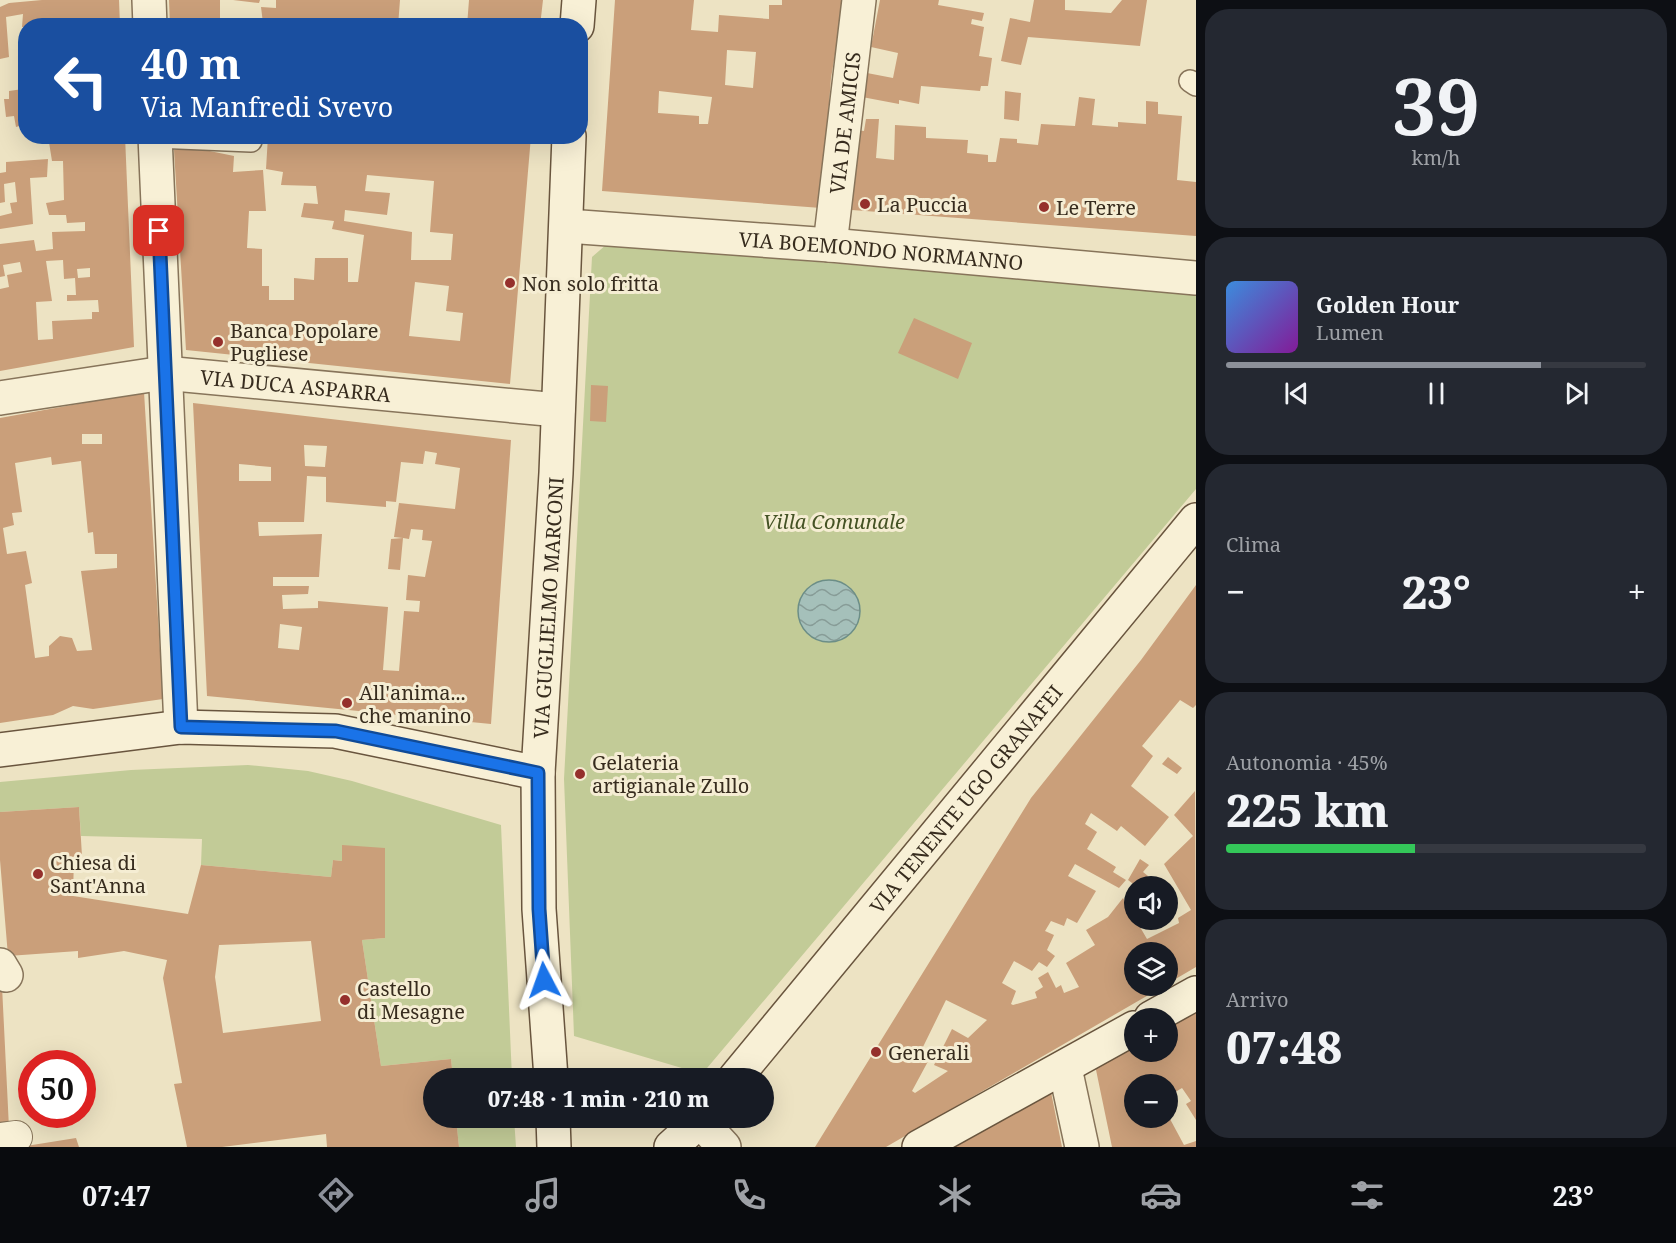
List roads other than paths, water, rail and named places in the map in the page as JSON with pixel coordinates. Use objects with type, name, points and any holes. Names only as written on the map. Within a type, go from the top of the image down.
[{"type":"main road","points":[[149,0],[150,18]]},
{"type":"main road","points":[[578,18],[579,0]]},
{"type":"main road","name":"VIA DE AMICIS","points":[[830,245],[859,0]]},
{"type":"main road","points":[[155,144],[181,727]]},
{"type":"main road","name":"VIA GUGLIELMO MARCONI","points":[[554,1068],[539,909],[538,773],[558,410],[569,144]]},
{"type":"main road","name":"VIA BOEMONDO NORMANNO","points":[[567,226],[830,245],[1196,278]]},
{"type":"main road","name":"VIA DUCA ASPARRA","points":[[0,398],[164,373],[558,410]]},
{"type":"main road","name":"VIA TENENTE UGO GRANAFEI","points":[[743,1068],[1196,520]]},
{"type":"main road","points":[[0,750],[181,727],[336,731],[538,773]]},
{"type":"main road","points":[[1169,1008],[1196,993]]},
{"type":"main road","points":[[919,1147],[1124,1035]]},
{"type":"main road","points":[[1065,1068],[1082,1147]]},
{"type":"main road","points":[[553,1128],[554,1147]]},
{"type":"main road","points":[[671,1147],[689,1128]]},
{"type":"main road","points":[[706,1128],[724,1147]]},
{"type":"water","points":[[829,580],[846,585],[851,589],[855,594],[860,611],[855,628],[851,633],[846,637],[829,642],[812,637],[807,633],[803,628],[798,611],[803,594],[807,589],[812,585]]},
{"type":"place","name":"La Puccia","points":[[865,204]]},
{"type":"place","name":"Le Terre","points":[[1044,207]]},
{"type":"place","name":"Non solo fritta","points":[[510,283]]},
{"type":"place","name":"Banca Popolare Pugliese","points":[[218,342]]},
{"type":"place","name":"All'anima... che manino","points":[[347,703]]},
{"type":"place","name":"Gelateria artigianale Zullo","points":[[580,774]]},
{"type":"place","name":"Chiesa di Sant'Anna","points":[[38,874]]},
{"type":"place","name":"Castello di Mesagne","points":[[345,1000]]},
{"type":"place","name":"Generali","points":[[876,1052]]},
{"type":"park label","name":"Villa Comunale","points":[[834,521]]}]
